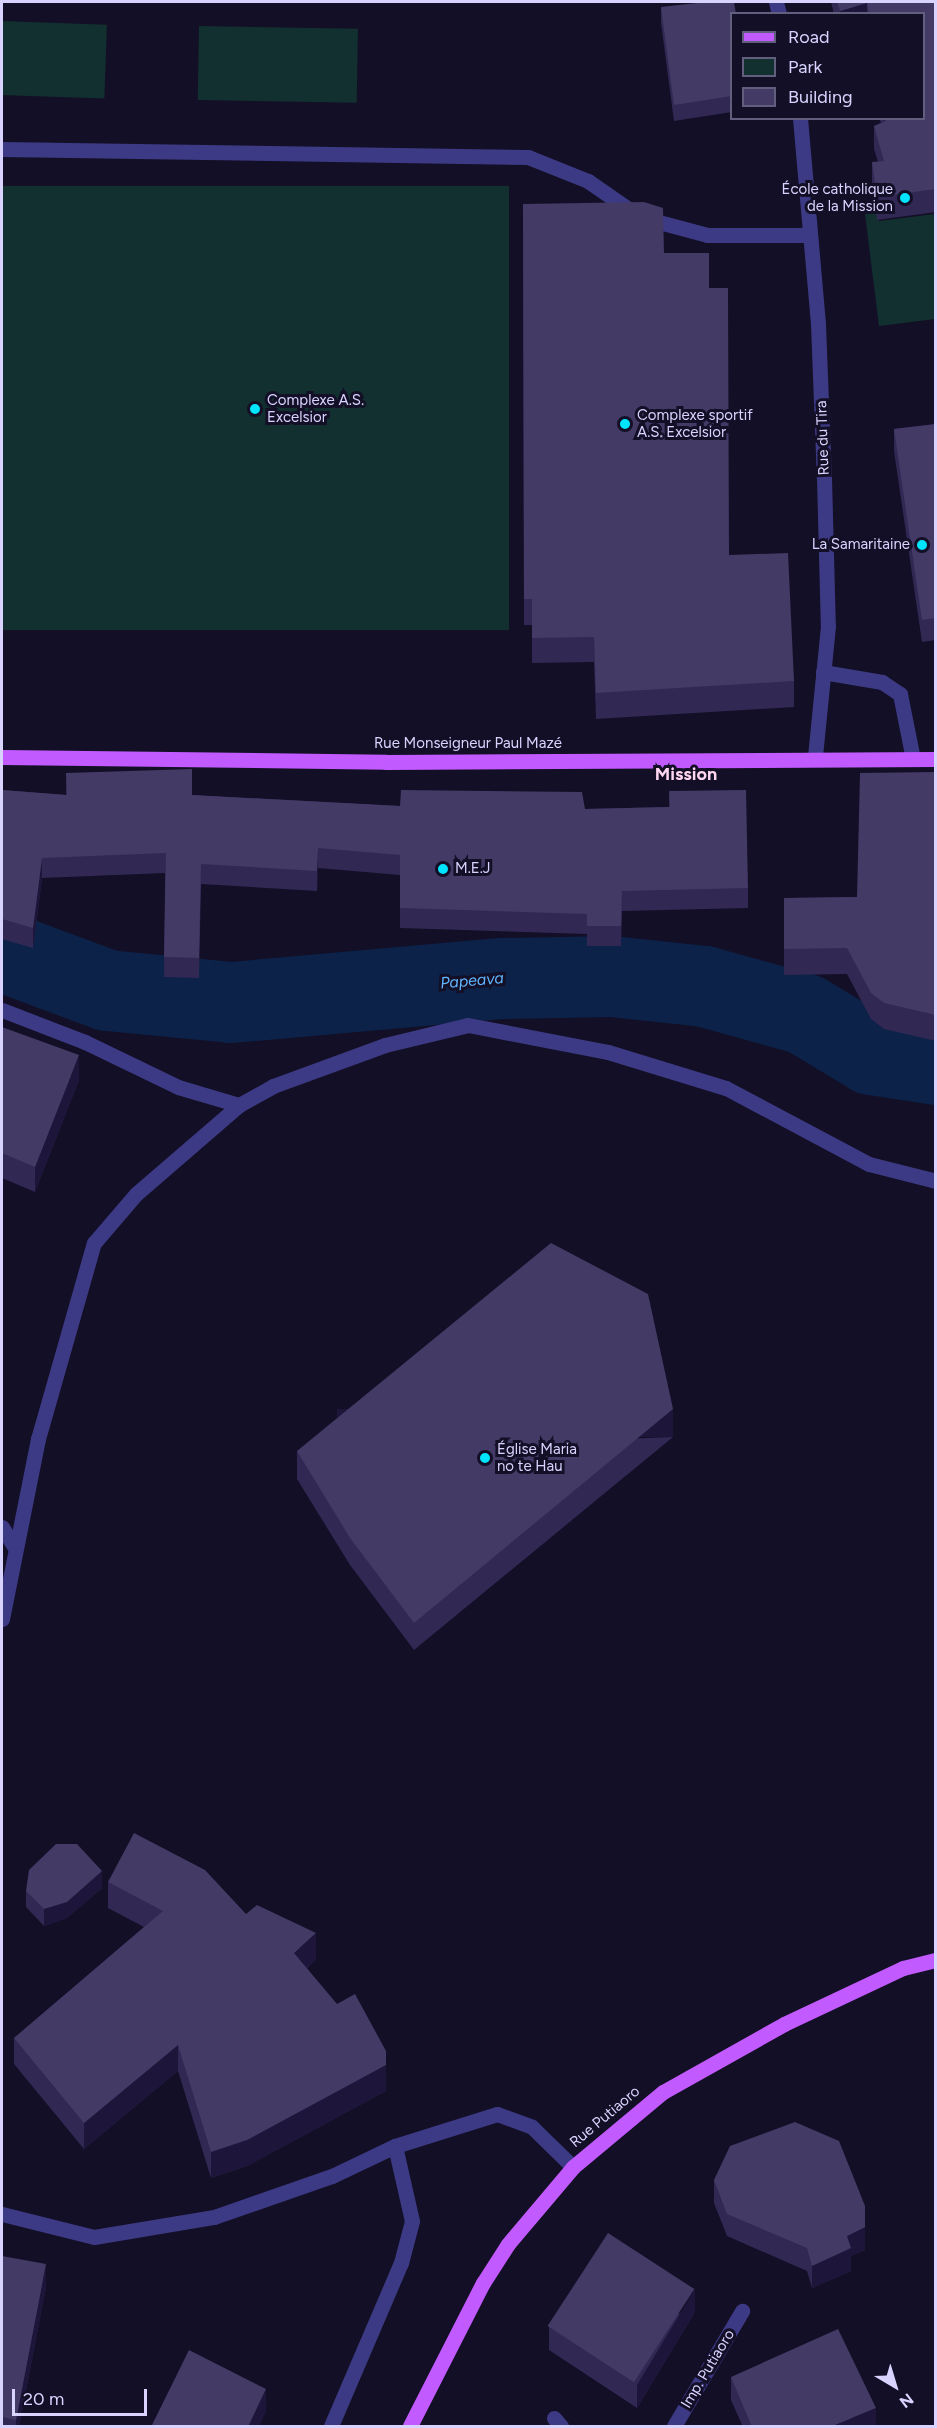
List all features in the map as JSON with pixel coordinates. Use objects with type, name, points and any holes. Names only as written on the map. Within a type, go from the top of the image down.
[{"type":"main road","name":"Rue Monseigneur Paul Mazé","points":[[2,757],[374,762],[936,759]]},
{"type":"main road","name":"Rue Putiaoro","points":[[410,2427],[483,2283],[508,2244],[573,2167],[663,2092],[784,2024],[903,1968],[936,1960]]},
{"type":"street","name":"Rue du Tira","points":[[800,120],[824,478],[823,672],[815,758]]},
{"type":"street","points":[[2,149],[528,157],[588,181],[640,217],[707,235],[809,235]]},
{"type":"street","points":[[823,672],[882,682],[900,694],[913,759]]},
{"type":"street","points":[[2,1010],[85,1042],[178,1087],[239,1105]]},
{"type":"street","points":[[2,1619],[38,1439],[93,1243],[136,1194],[239,1105],[273,1086],[385,1046],[468,1025],[608,1052],[726,1088],[869,1164],[936,1180]]},
{"type":"street","points":[[2,1527],[15,1548]]},
{"type":"street","points":[[2,2214],[94,2237],[214,2217],[332,2176],[395,2146],[498,2114],[532,2127],[573,2167]]},
{"type":"street","points":[[331,2427],[401,2263],[412,2221],[395,2146]]},
{"type":"street","name":"Imp. Putiaoro","points":[[674,2427],[742,2311]]},
{"type":"green space","points":[[2,21],[107,25],[104,99],[2,95]]},
{"type":"green space","points":[[199,26],[358,29],[357,103],[198,100]]},
{"type":"green space","name":"Complexe A.S. Excelsior","points":[[2,186],[509,186],[509,630],[2,630]]},
{"type":"green space","points":[[878,212],[879,221],[935,214],[935,319],[879,326],[865,214]]},
{"type":"building","points":[[706,2],[734,2],[736,12],[730,12],[730,96],[674,105],[661,7]]},
{"type":"building","points":[[837,2],[936,2],[936,189],[877,197],[872,162],[884,161],[874,126],[886,120],[925,120],[925,12],[869,12],[867,3],[840,11]]},
{"type":"building","name":"Complexe sportif A.S. Excelsior","points":[[644,202],[663,208],[664,253],[709,253],[709,288],[728,288],[729,555],[788,553],[794,681],[596,693],[594,637],[532,638],[532,599],[524,599],[523,204]]},
{"type":"building","name":"La Samaritaine","points":[[936,424],[936,618],[922,620],[894,429]]},
{"type":"building","points":[[192,769],[192,795],[400,806],[401,790],[582,792],[585,809],[670,807],[669,791],[746,790],[748,888],[622,891],[621,926],[587,926],[587,914],[400,908],[400,855],[318,848],[317,871],[201,864],[199,958],[164,957],[166,853],[42,858],[33,928],[2,919],[2,790],[67,795],[66,773]]},
{"type":"building","points":[[936,772],[936,1015],[884,1003],[871,993],[847,948],[784,949],[784,898],[857,897],[860,773]]},
{"type":"building","points":[[2,1027],[79,1055],[35,1167],[2,1153]]},
{"type":"building","name":"Église Maria no te Hau","points":[[551,1243],[648,1294],[673,1409],[414,1623],[350,1538],[297,1451]]},
{"type":"building","points":[[134,1833],[205,1870],[246,1914],[257,1905],[316,1933],[294,1953],[337,2004],[355,1994],[386,2051],[386,2065],[247,2140],[211,2152],[178,2045],[84,2123],[14,2038],[163,1911],[108,1882]]},
{"type":"building","points":[[56,1844],[77,1844],[102,1871],[67,1902],[44,1909],[26,1891],[29,1870]]},
{"type":"building","points":[[795,2122],[839,2141],[865,2206],[865,2227],[847,2236],[851,2248],[812,2266],[807,2248],[727,2214],[714,2180],[730,2146]]},
{"type":"building","points":[[608,2233],[694,2289],[634,2382],[548,2326]]},
{"type":"building","points":[[2,2256],[46,2264],[16,2420],[2,2417]]},
{"type":"building","points":[[838,2329],[876,2408],[830,2427],[752,2427],[731,2377]]},
{"type":"building","points":[[189,2350],[266,2389],[248,2427],[151,2427]]},
{"type":"waterway","name":"Papeava","points":[[2,951],[107,990],[231,1002],[502,978],[611,976],[704,986],[805,1014],[871,1054],[936,1064]]},
{"type":"place","name":"École catholique de la Mission","points":[[905,198]]},
{"type":"place","name":"Complexe A.S. Excelsior","points":[[255,409]]},
{"type":"place","name":"Complexe sportif A.S. Excelsior","points":[[625,424]]},
{"type":"place","name":"La Samaritaine","points":[[922,545]]},
{"type":"place","name":"M.E.J","points":[[443,869]]},
{"type":"place","name":"Église Maria no te Hau","points":[[485,1458]]},
{"type":"district","name":"Mission","points":[[686,774]]}]
